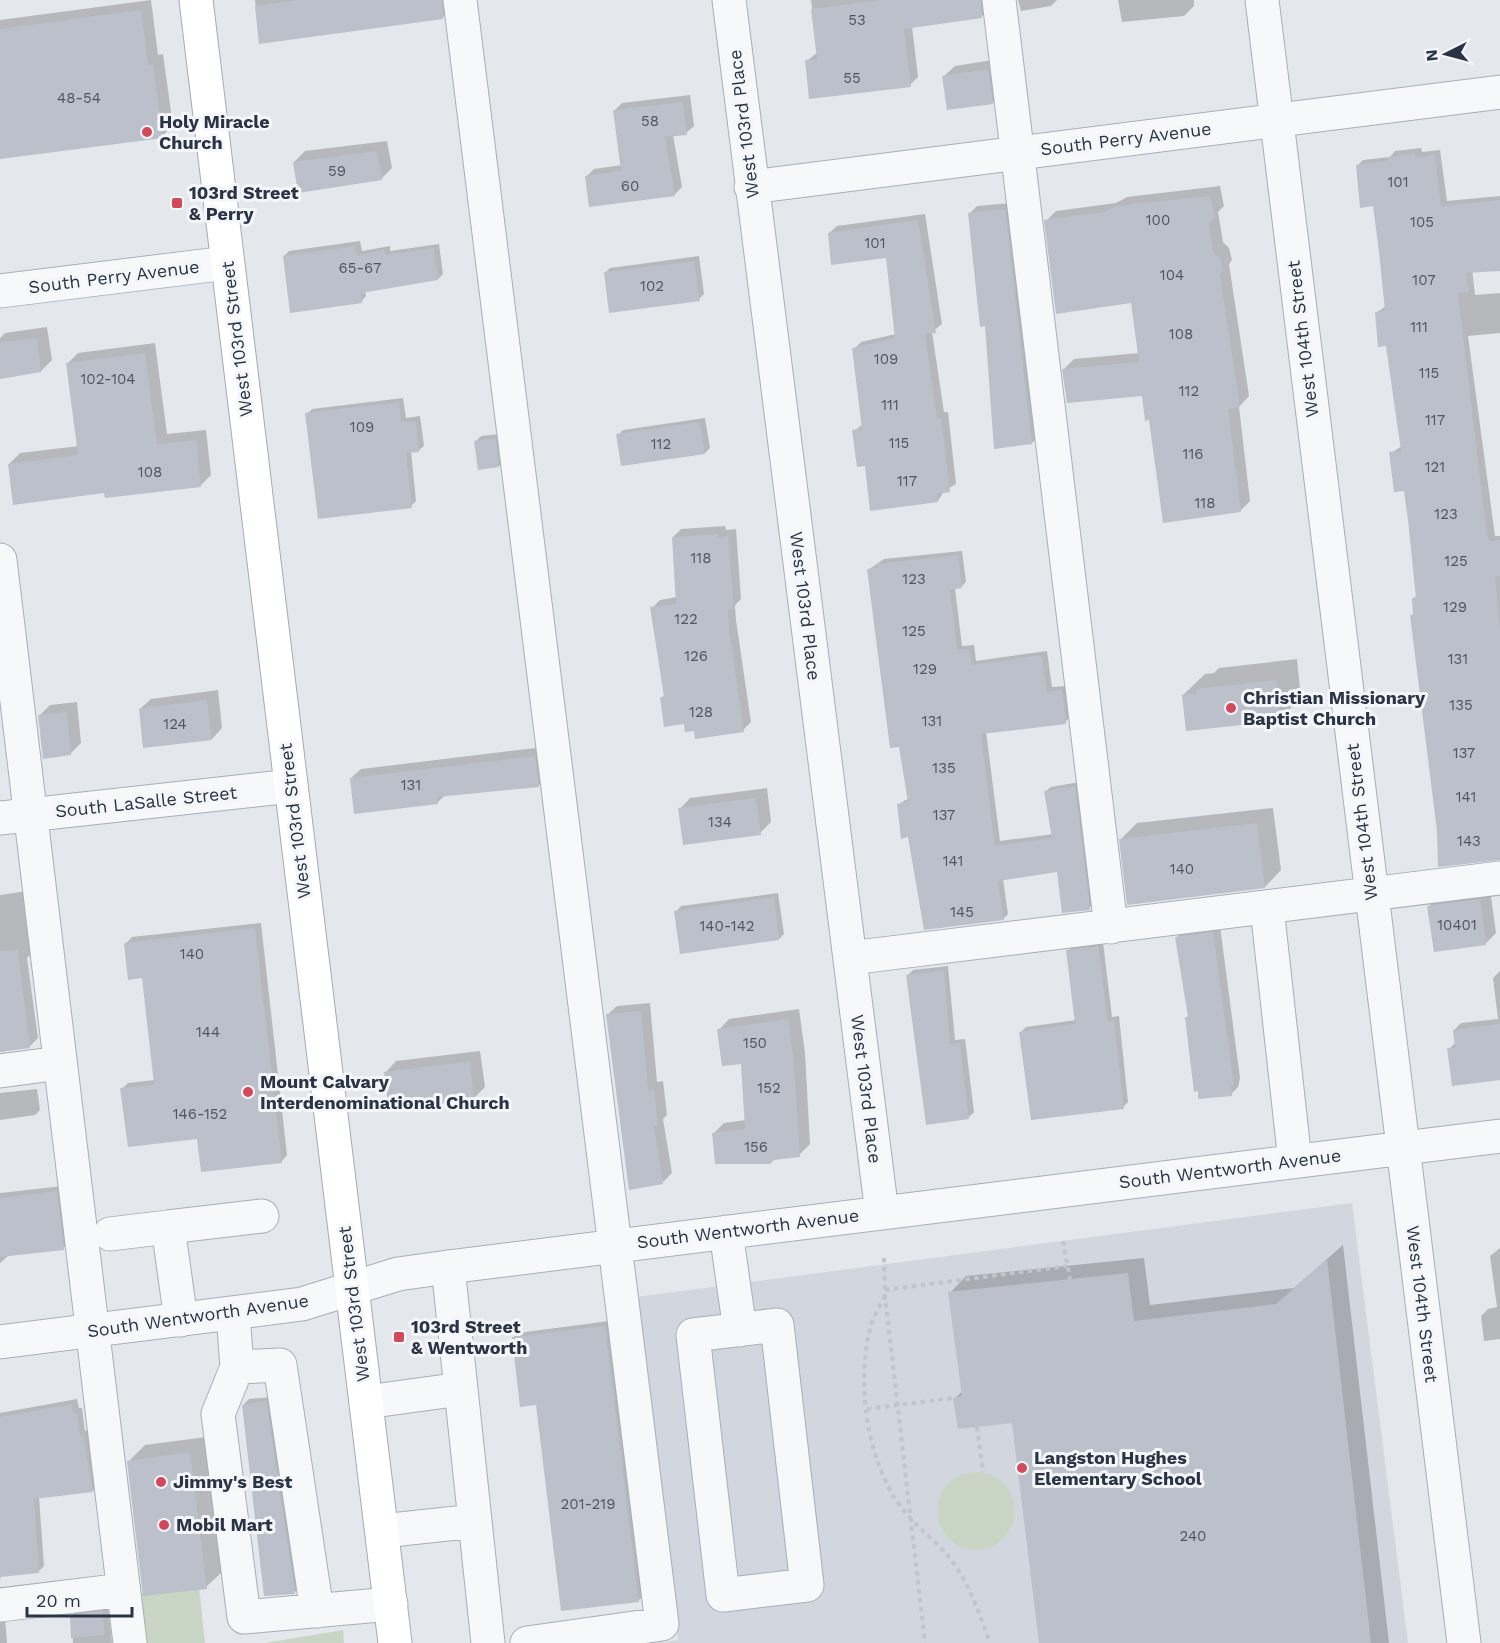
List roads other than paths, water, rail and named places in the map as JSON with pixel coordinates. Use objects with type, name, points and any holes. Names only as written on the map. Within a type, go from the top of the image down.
[{"type":"main road","name":"West 103rd Street","points":[[196,0],[395,1643]]},
{"type":"street","points":[[460,0],[662,1624],[527,1643]]},
{"type":"street","name":"West 103rd Place","points":[[729,0],[882,1213]]},
{"type":"street","points":[[999,0],[1111,927]]},
{"type":"street","name":"West 104th Street","points":[[1262,0],[1464,1643]]},
{"type":"street","name":"South Perry Avenue","points":[[751,187],[1500,92]]},
{"type":"street","name":"South Perry Avenue","points":[[0,291],[227,263]]},
{"type":"street","points":[[0,560],[15,816],[60,1063],[130,1643]]},
{"type":"street","name":"South LaSalle Street","points":[[15,816],[291,786]]},
{"type":"street","points":[[850,958],[1371,896],[1500,878]]},
{"type":"street","points":[[1267,908],[1295,1161]]},
{"type":"street","points":[[0,1071],[60,1063]]},
{"type":"street","name":"South Wentworth Avenue","points":[[0,1342],[302,1304],[398,1274],[448,1267],[1500,1136]]},
{"type":"street","points":[[110,1234],[262,1216]]},
{"type":"street","points":[[168,1227],[181,1320]]},
{"type":"street","points":[[726,1232],[740,1330]]},
{"type":"street","points":[[448,1267],[488,1643]]},
{"type":"street","points":[[233,1314],[237,1367],[218,1414],[244,1617],[391,1604]]},
{"type":"street","points":[[777,1325],[807,1585],[723,1595],[693,1335],[740,1330],[777,1325]]},
{"type":"street","points":[[237,1367],[280,1365],[317,1611]]},
{"type":"street","points":[[366,1402],[461,1389]]},
{"type":"street","points":[[382,1531],[475,1521]]},
{"type":"street","points":[[0,1605],[123,1590]]},
{"type":"place","name":"Holy Miracle Church","points":[[147,132]]},
{"type":"place","name":"103rd Street & Perry","points":[[177,203]]},
{"type":"place","name":"Christian Missionary Baptist Church","points":[[1231,708]]},
{"type":"place","name":"Mount Calvary Interdenominational Church","points":[[248,1092]]},
{"type":"place","name":"103rd Street & Wentworth","points":[[399,1337]]},
{"type":"place","name":"Langston Hughes Elementary School","points":[[1022,1468]]},
{"type":"place","name":"Jimmy's Best","points":[[161,1482]]},
{"type":"place","name":"Mobil Mart","points":[[164,1525]]}]
